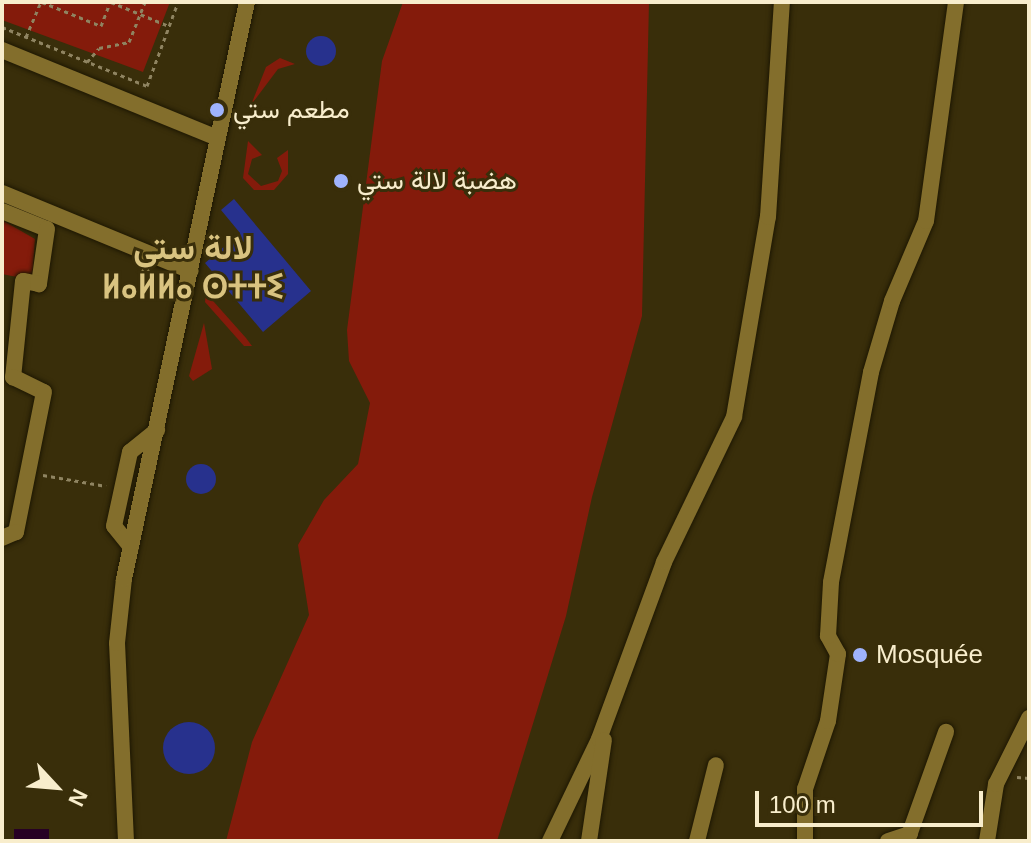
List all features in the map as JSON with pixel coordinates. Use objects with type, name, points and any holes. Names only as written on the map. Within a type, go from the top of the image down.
[{"type":"street","points":[[126,841],[117,643],[131,547],[247,2]]},
{"type":"street","points":[[550,841],[608,715],[664,562],[734,417],[768,217],[782,2]]},
{"type":"street","points":[[805,841],[805,789],[828,721],[838,654],[828,636],[831,582],[871,372],[892,301],[926,221],[956,2]]},
{"type":"street","points":[[2,50],[218,138]]},
{"type":"street","points":[[2,193],[191,271]]},
{"type":"street","points":[[2,211],[47,229],[39,284],[23,281],[13,377],[44,392],[16,532],[2,538]]},
{"type":"street","points":[[131,547],[114,526],[130,452],[157,430]]},
{"type":"street","points":[[589,841],[608,715]]},
{"type":"street","points":[[987,841],[996,784],[1029,718]]},
{"type":"street","points":[[888,841],[908,838],[946,732]]},
{"type":"street","points":[[697,841],[716,765]]},
{"type":"path","points":[[26,37],[41,2],[101,26],[110,2],[169,26]]},
{"type":"path","points":[[87,62],[99,48],[129,42],[145,2]]},
{"type":"path","points":[[2,27],[147,86],[178,2]]},
{"type":"path","points":[[28,473],[122,489]]},
{"type":"shaded area","points":[[2,2],[170,2],[143,72],[2,20]]},
{"type":"shaded area","points":[[403,2],[649,2],[642,316],[592,497],[566,616],[497,841],[226,841],[252,742],[309,615],[298,545],[324,500],[358,464],[370,403],[349,361],[347,330],[382,61]]},
{"type":"shaded area","points":[[280,58],[295,64],[278,69],[251,105],[266,67]]},
{"type":"shaded area","points":[[248,141],[262,155],[252,159],[248,174],[261,186],[278,181],[282,171],[277,158],[288,150],[288,174],[274,190],[254,190],[243,178]]},
{"type":"shaded area","points":[[2,220],[35,239],[32,280],[2,274]]},
{"type":"shaded area","points":[[206,293],[252,346],[244,346],[205,302]]},
{"type":"shaded area","points":[[204,323],[212,369],[193,381],[189,376]]},
{"type":"shaded area","points":[[14,829],[49,829],[49,841],[14,841]]},
{"type":"building","points":[[321,36],[332,40],[336,51],[332,62],[321,66],[310,62],[306,51],[310,40]]},
{"type":"building","points":[[234,199],[311,291],[263,332],[205,263],[240,233],[221,210]]},
{"type":"building","points":[[201,464],[207,465],[215,473],[215,485],[207,493],[201,494],[195,493],[187,485],[186,479],[187,473],[195,465]]},
{"type":"building","points":[[189,722],[207,730],[215,748],[207,766],[189,774],[171,766],[163,748],[171,730]]},
{"type":"place","name":"مطعم ستي","points":[[217,110]]},
{"type":"place","name":"هضبة لالة ستي","points":[[341,181]]},
{"type":"place","name":"Mosquée","points":[[860,655]]},
{"type":"district","name":"لالة ستي ⵍⴰⵍⵍⴰ ⵙⵜⵜⵉ","points":[[193,266]]}]
